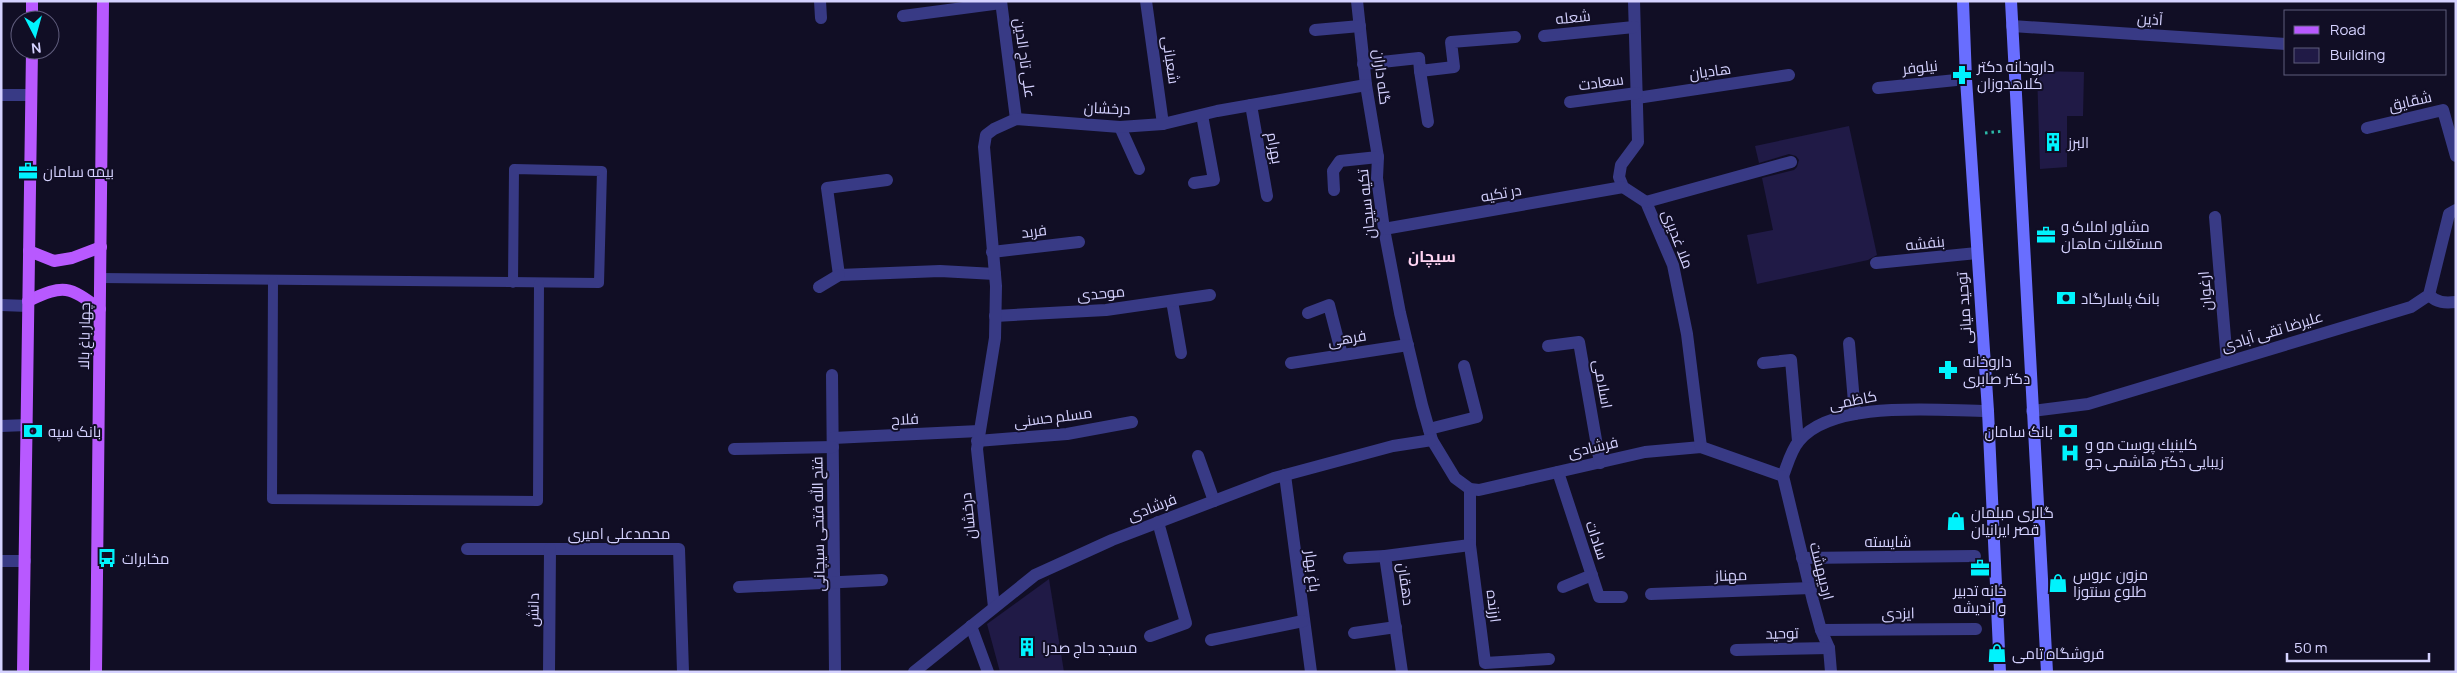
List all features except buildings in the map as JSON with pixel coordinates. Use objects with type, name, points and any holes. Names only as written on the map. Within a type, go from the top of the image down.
[{"type":"main road","name":"چهار باغ بالا","points":[[96,672],[103,1]]},
{"type":"main road","name":"توحید میانی","points":[[1963,1],[1969,134],[1988,411],[2000,672]]},
{"type":"main road","points":[[2011,1],[2046,672]]},
{"type":"main road","points":[[23,672],[32,60]]},
{"type":"main road","points":[[29,251],[54,261],[72,258],[101,247]]},
{"type":"main road","points":[[28,303],[54,290],[76,292],[100,309]]},
{"type":"street","points":[[820,1],[821,18]]},
{"type":"street","name":"شعبانی","points":[[1146,1],[1163,124]]},
{"type":"street","name":"گله داران","points":[[1357,1],[1366,85],[1378,157]]},
{"type":"street","points":[[1623,187],[1620,177],[1621,165],[1638,142],[1634,1]]},
{"type":"street","points":[[903,16],[1001,2]]},
{"type":"street","name":"علی تاج الدین","points":[[1001,2],[1016,119]]},
{"type":"street","points":[[1316,30],[1360,26]]},
{"type":"street","name":"آذین","points":[[2012,26],[2284,44]]},
{"type":"street","name":"شعله","points":[[1544,36],[1634,27]]},
{"type":"street","points":[[1420,71],[1454,67],[1451,42],[1515,36]]},
{"type":"street","points":[[1364,64],[1419,58],[1428,122]]},
{"type":"street","name":"هادیان","points":[[1637,96],[1789,76]]},
{"type":"street","name":"نیلوفر","points":[[1878,88],[1966,79]]},
{"type":"street","name":"درخشان","points":[[994,607],[978,436],[995,338],[995,274],[984,147],[986,136],[994,129],[1016,119],[1120,126],[1163,124],[1251,105],[1366,85]]},
{"type":"street","points":[[1,95],[31,95]]},
{"type":"street","name":"سعادت","points":[[1570,102],[1637,96]]},
{"type":"street","name":"بهرام","points":[[1251,105],[1267,196]]},
{"type":"street","name":"شقایق","points":[[2367,128],[2444,110],[2456,156]]},
{"type":"street","points":[[1194,183],[1214,180],[1202,115]]},
{"type":"street","points":[[1120,126],[1139,168]]},
{"type":"street","points":[[1334,190],[1334,171],[1340,161],[1378,157]]},
{"type":"street","name":"تکیه سیچان","points":[[1378,157],[1377,178],[1384,229],[1408,345]]},
{"type":"street","points":[[1646,202],[1791,162]]},
{"type":"street","points":[[839,275],[827,188],[887,180]]},
{"type":"street","name":"ملا غدیری","points":[[1623,187],[1646,202],[1673,265],[1687,334],[1701,447]]},
{"type":"street","name":"در تکیه","points":[[1384,229],[1623,187]]},
{"type":"street","points":[[2456,210],[2449,214],[2428,294],[2434,300],[2456,302]]},
{"type":"street","name":"ارغوان","points":[[2215,217],[2227,362]]},
{"type":"street","name":"فربد","points":[[992,252],[1080,242]]},
{"type":"street","name":"بنفشه","points":[[1876,263],[1977,253]]},
{"type":"street","points":[[820,287],[839,275],[940,271],[995,274]]},
{"type":"street","name":"علیرضا تقی آبادی","points":[[2032,410],[2088,404],[2410,306],[2428,294]]},
{"type":"street","name":"موحدی","points":[[995,316],[1106,310],[1210,295]]},
{"type":"street","points":[[1172,300],[1181,353]]},
{"type":"street","points":[[1,306],[28,303]]},
{"type":"street","points":[[1308,313],[1329,305],[1342,355]]},
{"type":"street","name":"اسلامی","points":[[1548,346],[1579,342],[1600,463]]},
{"type":"street","points":[[1849,343],[1855,414]]},
{"type":"street","points":[[1408,345],[1431,434],[1455,478],[1470,489]]},
{"type":"street","name":"فرهی","points":[[1292,363],[1408,345]]},
{"type":"street","points":[[1763,362],[1791,360],[1798,442]]},
{"type":"street","name":"فرشادی","points":[[914,672],[994,607],[1036,576],[1112,540],[1285,475],[1394,446],[1477,417],[1464,366]]},
{"type":"street","name":"فتح الله فتحی سیچانی","points":[[832,375],[835,672]]},
{"type":"street","name":"کاظمی","points":[[1783,476],[1798,442],[1822,422],[1872,410],[1988,411]]},
{"type":"street","name":"مسلم حسنی","points":[[978,436],[1067,434],[1132,422]]},
{"type":"street","points":[[1,426],[26,425]]},
{"type":"street","name":"فلاح","points":[[734,449],[978,436]]},
{"type":"street","name":"فرشادی","points":[[1470,489],[1479,490],[1645,452],[1701,447],[1783,476]]},
{"type":"street","points":[[1198,456],[1214,501]]},
{"type":"street","name":"سادات","points":[[1558,472],[1599,597],[1622,597]]},
{"type":"street","name":"باغ بهار","points":[[1285,475],[1311,672]]},
{"type":"street","name":"اردیبهشت","points":[[1783,476],[1821,630],[1829,648],[1831,672]]},
{"type":"street","name":"ارزنده","points":[[1470,489],[1470,545],[1485,664],[1515,666],[1549,659]]},
{"type":"street","points":[[1150,636],[1186,623],[1158,522]]},
{"type":"street","name":"دهقان","points":[[1402,672],[1385,556],[1470,545]]},
{"type":"street","name":"محمدعلی امیری","points":[[466,548],[679,549],[683,672]]},
{"type":"street","name":"دانش","points":[[549,672],[550,549]]},
{"type":"street","points":[[1349,558],[1385,556]]},
{"type":"street","name":"شایسته","points":[[1802,558],[1976,556]]},
{"type":"street","points":[[1,562],[25,561]]},
{"type":"street","points":[[1563,587],[1592,575]]},
{"type":"street","points":[[739,587],[882,580]]},
{"type":"street","name":"مهناز","points":[[1651,594],[1811,588]]},
{"type":"street","points":[[1211,640],[1303,621]]},
{"type":"street","points":[[970,626],[988,672]]},
{"type":"street","points":[[1354,634],[1396,627]]},
{"type":"street","name":"ایزدی","points":[[1821,630],[1976,629]]},
{"type":"street","name":"توحید","points":[[1736,650],[1829,648]]},
{"type":"lane","points":[[100,278],[512,283],[599,283],[602,170],[514,169],[512,283]]},
{"type":"lane","points":[[273,280],[272,499],[538,501],[538,283]]},
{"type":"path","points":[[1969,134],[2018,130]]},
{"type":"place","name":"داروخانه دکتر کلاهدوزان","points":[[1962,75]]},
{"type":"place","name":"البرز","points":[[2053,142]]},
{"type":"place","name":"بیمه سامان","points":[[28,171]]},
{"type":"place","name":"مشاور املاک و مستغلات ماهان","points":[[2046,235]]},
{"type":"place","name":"بانک پاسارگاد","points":[[2066,298]]},
{"type":"place","name":"داروخانه دکتر صابری","points":[[1948,370]]},
{"type":"place","name":"بانک سپه","points":[[33,431]]},
{"type":"place","name":"بانک سامان","points":[[2068,431]]},
{"type":"place","name":"كلينيك پوست مو و زيبايى دکتر هاشمی جو","points":[[2070,453]]},
{"type":"place","name":"گالری مبلمان قصر ایرانیان","points":[[1956,521]]},
{"type":"place","name":"مخابرات","points":[[107,558]]},
{"type":"place","name":"خانه تدبیر و اندیشه","points":[[1980,568]]},
{"type":"place","name":"مزون عروس طلوع سنتوزا","points":[[2058,583]]},
{"type":"place","name":"مسجد حاج صدرا","points":[[1027,647]]},
{"type":"place","name":"فروشگاه تامی","points":[[1997,653]]},
{"type":"district","name":"سیچان","points":[[1432,256]]}]
